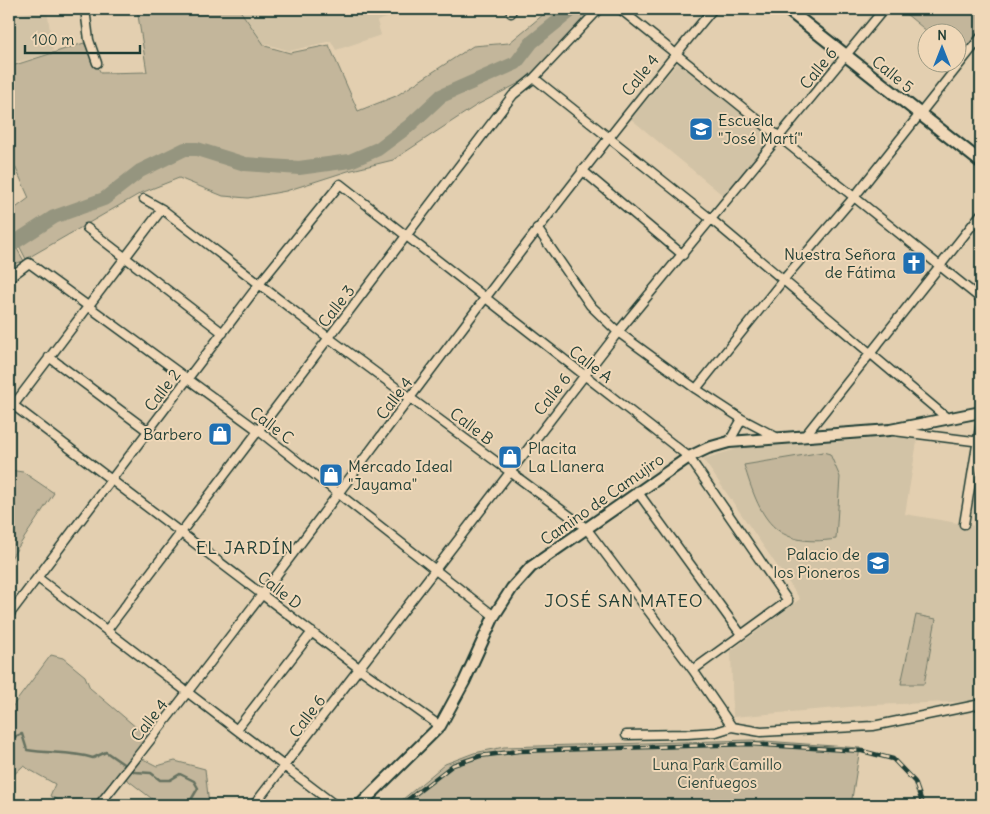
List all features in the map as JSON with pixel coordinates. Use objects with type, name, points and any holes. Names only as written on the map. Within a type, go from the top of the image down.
[{"type":"main road","name":"Calle 5","points":[[787,9],[920,116],[981,162]]},
{"type":"street","points":[[85,9],[89,40],[97,63]]},
{"type":"street","name":"Calle 3","points":[[107,630],[513,95],[534,78],[599,9]]},
{"type":"street","points":[[620,9],[677,52],[779,137],[855,196],[981,299]]},
{"type":"street","name":"Calle 4","points":[[99,805],[188,692],[607,137],[713,9]]},
{"type":"street","name":"Calle 6","points":[[254,805],[286,766],[509,471],[618,332],[884,9]]},
{"type":"street","points":[[696,389],[784,279],[920,116],[981,37]]},
{"type":"street","points":[[534,78],[784,279],[947,418]]},
{"type":"street","points":[[582,170],[683,255]]},
{"type":"street","name":"Calle A","points":[[340,184],[689,457],[788,601],[740,634]]},
{"type":"street","name":"Calle 2","points":[[9,615],[260,283],[340,184]]},
{"type":"street","name":"Calle B","points":[[144,199],[162,209],[329,338],[586,528],[693,670],[732,727]]},
{"type":"street","points":[[10,406],[49,358],[162,209]]},
{"type":"street","points":[[804,437],[981,214]]},
{"type":"street","points":[[87,228],[223,332]]},
{"type":"street","points":[[537,228],[590,305],[618,332],[696,389],[742,419],[778,438]]},
{"type":"street","name":"Calle C","points":[[9,278],[29,263],[259,432],[494,616]]},
{"type":"street","points":[[49,358],[148,431]]},
{"type":"street","name":"Calle D","points":[[10,406],[262,593],[360,669],[440,726]]},
{"type":"street","name":"Camino de Camujiro","points":[[360,805],[440,726],[464,682],[494,616],[512,588],[532,567],[637,491],[689,457],[708,448],[728,442],[890,430],[981,412]]},
{"type":"street","points":[[728,442],[742,419]]},
{"type":"street","points":[[964,524],[980,442],[981,421]]},
{"type":"street","points":[[890,430],[980,442]]},
{"type":"street","points":[[637,491],[740,634],[693,670]]},
{"type":"street","points":[[38,578],[335,805]]},
{"type":"street","points":[[237,729],[312,632]]},
{"type":"street","points":[[626,735],[716,732],[732,727],[761,732],[873,726],[981,704]]},
{"type":"shaded area","points":[[47,9],[53,53],[9,64],[9,17]]},
{"type":"shaded area","points":[[240,9],[416,9],[377,21],[381,35],[336,50],[331,41],[290,51],[263,43]]},
{"type":"shaded area","name":"Escuela \"José Martí\"","points":[[679,61],[771,138],[725,197],[631,119]]},
{"type":"shaded area","name":"Palacio de los Pioneros","points":[[918,436],[905,514],[981,527],[981,701],[872,705],[733,717],[731,651],[800,599],[703,459],[740,448]]},
{"type":"green space","points":[[137,9],[239,9],[265,46],[290,53],[329,45],[358,111],[396,96],[473,46],[509,43],[550,9],[597,9],[525,80],[477,105],[393,160],[348,171],[286,191],[248,198],[223,196],[179,178],[141,193],[26,259],[9,226],[9,213],[29,198],[9,153],[9,67],[84,43],[101,73],[147,72]]},
{"type":"green space","points":[[900,9],[981,9],[981,30],[968,47],[968,22],[918,22],[918,24]]},
{"type":"green space","points":[[9,235],[24,261],[9,265]]},
{"type":"green space","points":[[823,452],[830,454],[840,477],[836,539],[815,541],[797,539],[783,534],[772,525],[756,500],[744,465]]},
{"type":"green space","points":[[9,470],[23,472],[54,493],[9,561]]},
{"type":"green space","points":[[916,615],[936,619],[924,684],[901,684]]},
{"type":"green space","points":[[51,655],[63,658],[85,676],[90,688],[151,740],[141,758],[157,766],[175,761],[205,769],[209,805],[160,805],[125,778],[101,805],[68,805],[50,796],[55,784],[23,766],[9,779],[9,711]]},
{"type":"green space","name":"Luna Park Camillo Cienfuegos","points":[[752,740],[860,748],[851,805],[396,805],[445,764],[474,753],[504,747]]},
{"type":"waterway","points":[[9,246],[54,217],[104,199],[140,171],[185,149],[197,149],[245,164],[299,168],[350,161],[378,149],[409,126],[441,96],[516,63],[532,42],[573,9]]},
{"type":"waterway","points":[[9,539],[11,545],[9,549]]},
{"type":"waterway","points":[[9,739],[22,734],[27,750],[76,754],[93,758],[106,752],[135,772],[151,773],[160,780],[170,780],[180,774],[194,781],[198,788],[188,805]]},
{"type":"railway","points":[[401,805],[453,765],[480,756],[519,751],[750,744],[862,751],[893,759],[915,782],[923,805]]},
{"type":"place","name":"Escuela \"José Martí\"","points":[[701,129]]},
{"type":"place","name":"Nuestra Señora de Fátima","points":[[914,263]]},
{"type":"place","name":"Barbero","points":[[220,434]]},
{"type":"place","name":"Placita La Llanera","points":[[510,457]]},
{"type":"place","name":"Mercado Ideal \"Jayama\"","points":[[331,475]]},
{"type":"place","name":"Palacio de los Pioneros","points":[[878,563]]},
{"type":"district","name":"EL JARDÍN","points":[[245,547]]},
{"type":"district","name":"JOSÉ SAN MATEO","points":[[624,600]]}]
